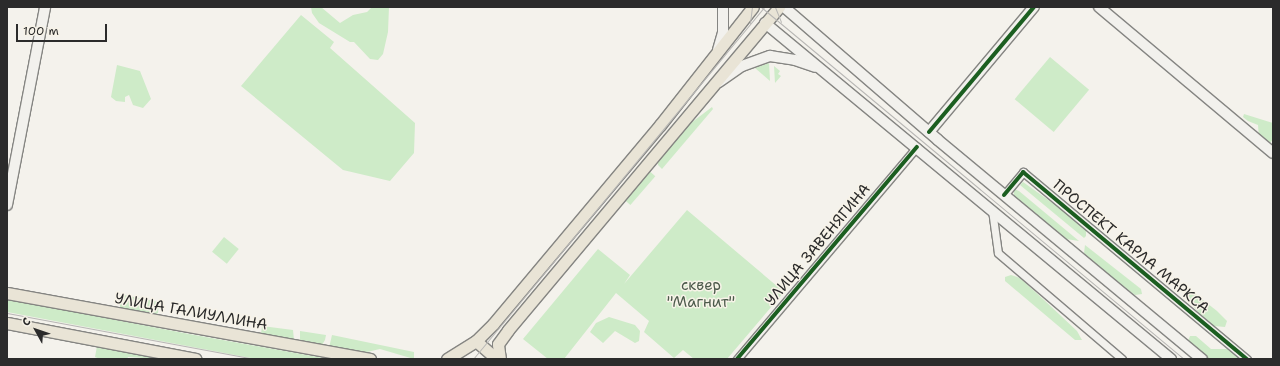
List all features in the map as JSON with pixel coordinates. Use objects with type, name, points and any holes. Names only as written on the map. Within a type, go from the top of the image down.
[{"type":"main road","points":[[7,205],[45,7]]},
{"type":"main road","points":[[716,54],[723,33],[723,7]]},
{"type":"main road","points":[[499,359],[498,344],[508,330],[717,83],[779,7]]},
{"type":"main road","points":[[784,7],[929,132],[1202,359]]},
{"type":"main road","points":[[929,132],[1034,7]]},
{"type":"main road","points":[[1098,7],[1273,152]]},
{"type":"main road","points":[[447,359],[476,341],[618,176],[716,54],[750,8],[765,23],[1171,359]]},
{"type":"main road","points":[[717,83],[742,66],[770,56],[795,60],[822,70]]},
{"type":"main road","name":"УЛИЦА ГАЛИУЛЛИНА","points":[[7,293],[370,359]]},
{"type":"main road","points":[[7,323],[196,359]]},
{"type":"main road","points":[[476,341],[499,359]]},
{"type":"street","name":"УЛИЦА ЗАВЕНЯГИНА","points":[[737,359],[916,147]]},
{"type":"street","name":"ПРОСПЕКТ КАРЛА МАРКСА","points":[[1004,195],[1023,172],[1247,359]]},
{"type":"street","points":[[992,210],[998,253],[1122,359]]},
{"type":"green space","points":[[311,7],[321,7],[340,23],[353,15],[367,12],[372,7],[389,7],[388,32],[383,54],[378,60],[370,59],[354,42],[350,42],[319,23],[312,13]]},
{"type":"green space","points":[[301,15],[334,42],[330,48],[415,123],[414,153],[390,181],[343,170],[241,86]]},
{"type":"green space","points":[[1050,57],[1089,90],[1054,132],[1015,99]]},
{"type":"green space","points":[[769,63],[770,81],[755,68]]},
{"type":"green space","points":[[117,65],[140,71],[151,99],[143,108],[133,105],[129,95],[125,97],[125,102],[116,101],[111,97]]},
{"type":"green space","points":[[774,66],[780,71],[778,74],[781,76],[775,83]]},
{"type":"green space","points":[[712,107],[713,109],[662,169],[658,165],[658,160],[687,126]]},
{"type":"green space","points":[[1244,114],[1273,123],[1273,139],[1268,146],[1259,138],[1258,125],[1248,121],[1243,117]]},
{"type":"green space","points":[[647,169],[655,176],[630,205],[622,198]]},
{"type":"green space","points":[[1023,182],[1068,214],[1086,230],[1086,236],[1084,238],[1020,185]]},
{"type":"green space","points":[[1014,189],[1019,191],[1079,241],[1066,239],[1014,198]]},
{"type":"green space","name":"сквер \"Магнит\"","points":[[687,210],[784,292],[727,359],[694,359],[683,350],[674,358],[644,332],[649,321],[616,293],[564,359],[548,359],[523,339],[598,249],[630,275],[624,284]]},
{"type":"green space","points":[[224,237],[239,249],[227,264],[212,252]]},
{"type":"green space","points":[[1085,245],[1141,289],[1142,294],[1135,295],[1100,269],[1084,253]]},
{"type":"green space","points":[[1011,275],[1020,278],[1043,299],[1077,331],[1082,340],[1075,340],[1005,281],[1005,277]]},
{"type":"green space","points":[[1188,288],[1227,321],[1225,327],[1214,326],[1196,310],[1184,292]]},
{"type":"green space","points":[[124,295],[159,302],[158,313],[154,315],[120,309],[120,300]]},
{"type":"green space","points":[[7,299],[329,359],[256,359],[7,312]]},
{"type":"green space","points":[[609,317],[635,325],[640,331],[639,341],[635,343],[615,331],[603,343],[590,332],[596,323]]},
{"type":"green space","points":[[262,326],[293,330],[294,340],[261,334]]},
{"type":"green space","points":[[300,331],[326,335],[325,340],[322,345],[300,342]]},
{"type":"green space","points":[[332,335],[414,352],[414,359],[380,349],[358,354],[329,348]]},
{"type":"green space","points":[[1190,336],[1196,336],[1211,349],[1228,349],[1240,359],[1209,359],[1188,341]]},
{"type":"green space","points":[[97,346],[167,359],[128,357],[127,359],[100,359],[95,357]]},
{"type":"tram line","points":[[750,23],[752,7]]},
{"type":"tram line","points":[[761,7],[1184,359]]},
{"type":"tram line","points":[[473,359],[764,7]]},
{"type":"tram line","points":[[775,7],[781,22]]},
{"type":"tram line","points":[[7,313],[255,359]]},
{"type":"cycle path","points":[[929,132],[1034,7]]},
{"type":"cycle path","points":[[737,359],[917,147]]},
{"type":"cycle path","points":[[1004,195],[1023,172],[1247,359]]}]
